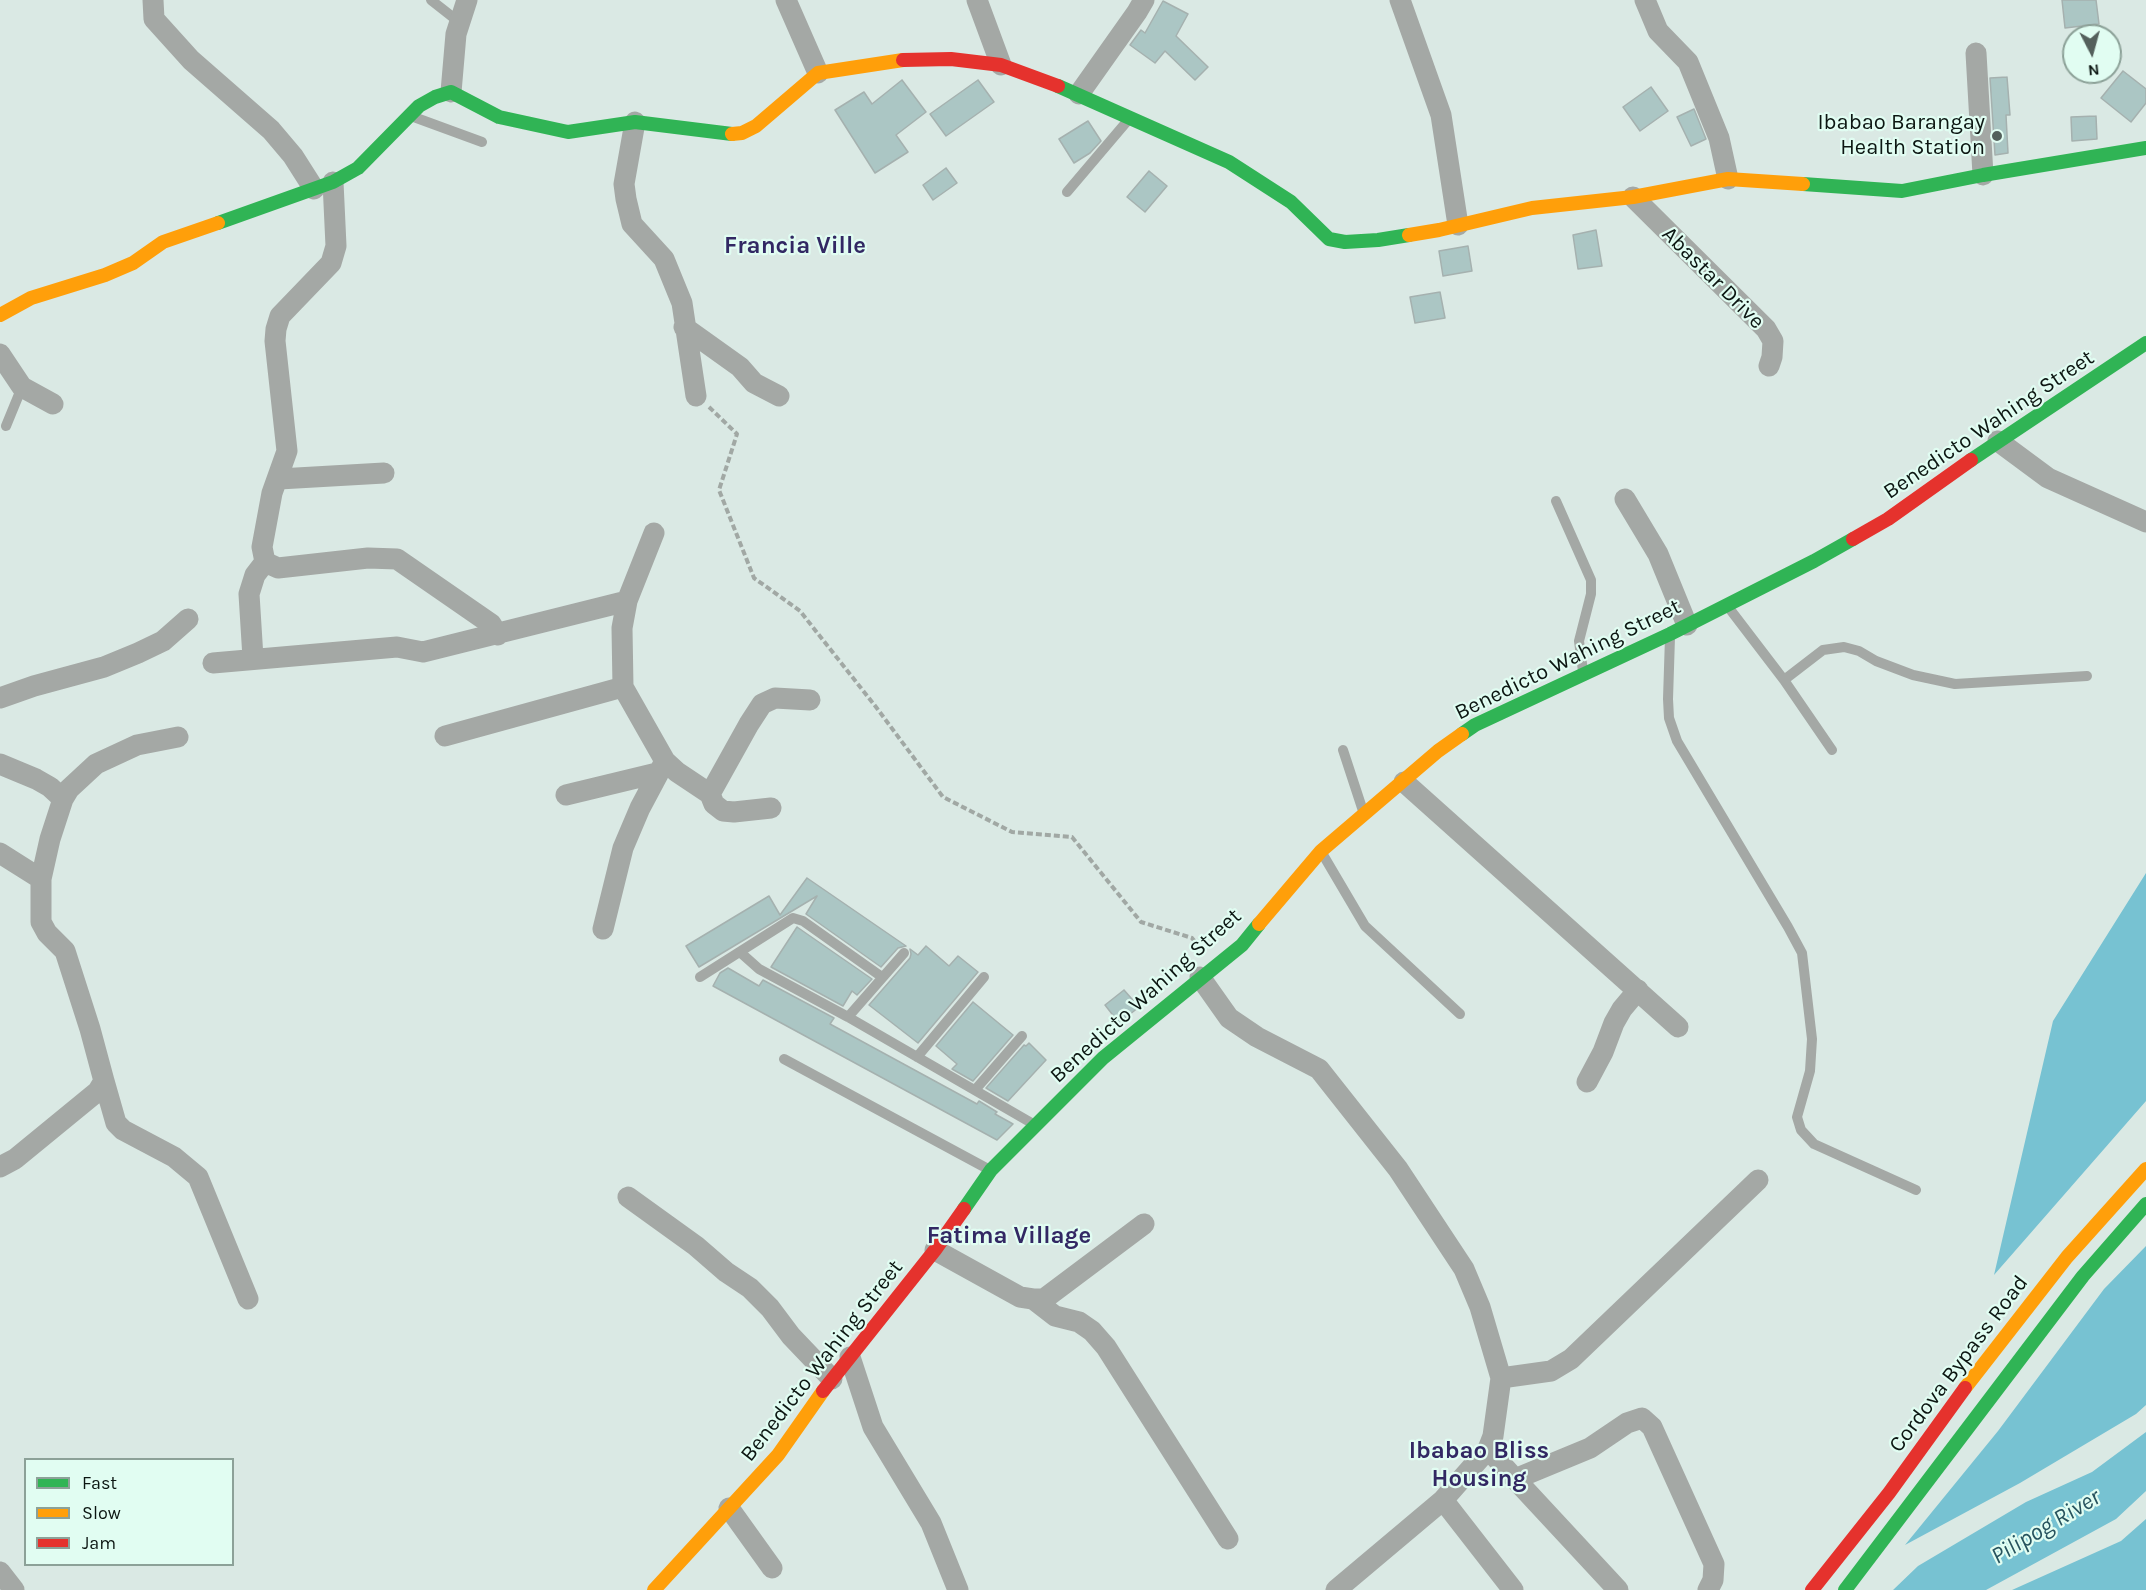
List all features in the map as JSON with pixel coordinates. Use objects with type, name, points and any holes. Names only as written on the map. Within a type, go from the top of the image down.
[{"type":"street","points":[[153,0],[154,19],[198,67],[271,130],[293,156],[324,185],[336,246],[331,263],[280,316],[276,329],[275,341],[288,451],[272,493],[262,547],[265,562],[255,575],[249,594],[253,658]]},
{"type":"street","points":[[451,92],[456,34],[467,0]]},
{"type":"street","points":[[786,0],[818,73]]},
{"type":"street","points":[[977,0],[1000,65]]},
{"type":"street","points":[[1079,94],[1144,0]]},
{"type":"street","points":[[1400,0],[1440,115],[1458,225]]},
{"type":"street","points":[[1645,0],[1658,31],[1688,62],[1719,138],[1728,179]]},
{"type":"street","points":[[1976,52],[1983,175]]},
{"type":"street","points":[[0,315],[31,298],[105,275],[133,263],[163,242],[324,185],[358,168],[409,115],[427,101],[451,92],[499,117],[568,132],[635,122],[727,135],[742,133],[756,126],[818,73],[905,60],[951,59],[1000,65],[1079,94],[1229,162],[1291,202],[1329,239],[1345,242],[1378,240],[1532,208],[1633,197],[1728,179],[1902,192],[1983,175],[2146,148]]},
{"type":"street","points":[[635,122],[624,184],[626,199],[632,224],[664,259],[682,303],[696,396]]},
{"type":"street","name":"Abastar Drive","points":[[1633,197],[1766,329],[1773,342],[1769,366]]},
{"type":"street","points":[[684,327],[740,367],[754,383],[778,396]]},
{"type":"street","name":"Benedicto Wahing Street","points":[[654,1590],[778,1455],[832,1379],[935,1250],[991,1170],[1103,1058],[1242,945],[1321,851],[1438,751],[1475,726],[1727,605],[1814,561],[1888,519],[1998,441],[2146,343]]},
{"type":"street","points":[[0,354],[22,387],[53,404]]},
{"type":"street","points":[[1998,441],[2048,478],[2146,522]]},
{"type":"street","points":[[279,479],[384,473]]},
{"type":"street","points":[[1625,499],[1658,554],[1678,629]]},
{"type":"street","points":[[654,533],[627,601],[622,628],[623,687],[661,767]]},
{"type":"street","points":[[265,562],[278,568],[368,558],[398,559],[491,624],[498,634]]},
{"type":"street","points":[[213,663],[397,647],[423,652],[627,601]]},
{"type":"street","points":[[0,699],[34,686],[104,667],[138,653],[163,641],[188,619]]},
{"type":"street","points":[[445,736],[623,687]]},
{"type":"street","points":[[710,794],[762,704],[775,699],[810,700]]},
{"type":"street","points":[[178,737],[137,745],[96,764],[69,789],[63,799],[50,839],[41,879],[41,922],[65,951],[116,1123],[123,1130],[174,1157],[198,1177],[248,1299]]},
{"type":"street","points":[[0,764],[36,779],[50,787],[63,799]]},
{"type":"street","points":[[603,929],[623,848],[661,767]]},
{"type":"street","points":[[566,795],[661,767],[677,772],[710,794],[714,804],[723,811],[771,808]]},
{"type":"street","points":[[1404,782],[1678,1027]]},
{"type":"street","points":[[0,853],[41,879]]},
{"type":"street","points":[[1207,972],[1229,1018],[1257,1037],[1319,1069],[1398,1169],[1464,1269],[1480,1307],[1501,1378],[1493,1436],[1488,1449],[1443,1500],[1336,1590]]},
{"type":"street","points":[[1587,1082],[1603,1052],[1614,1023],[1638,990]]},
{"type":"street","points":[[0,1167],[15,1159],[88,1099],[104,1081]]},
{"type":"street","name":"Cordova Bypass Road","points":[[1812,1590],[1889,1493],[1970,1381],[2067,1257],[2146,1169]]},
{"type":"street","points":[[1501,1378],[1551,1371],[1571,1359],[1758,1180]]},
{"type":"street","points":[[628,1197],[750,1288],[832,1379]]},
{"type":"street","name":"Cordova Bypass Road","points":[[1845,1590],[2082,1276],[2146,1204]]},
{"type":"street","points":[[935,1250],[1020,1297],[1044,1299],[1143,1224]]},
{"type":"street","points":[[1033,1299],[1055,1316],[1079,1322],[1092,1331],[1106,1347],[1227,1539]]},
{"type":"street","points":[[850,1356],[873,1427],[931,1523],[957,1590]]},
{"type":"street","points":[[1515,1479],[1590,1448],[1627,1423],[1641,1418],[1652,1427],[1714,1564],[1713,1580],[1707,1590]]},
{"type":"street","points":[[1488,1449],[1618,1590]]},
{"type":"street","points":[[1443,1500],[1513,1590]]},
{"type":"street","points":[[729,1508],[772,1568]]},
{"type":"street","points":[[0,1572],[14,1590]]},
{"type":"lane","points":[[431,0],[459,22]]},
{"type":"lane","points":[[409,115],[482,142]]},
{"type":"lane","points":[[1067,192],[1130,117]]},
{"type":"lane","points":[[6,426],[22,387]]},
{"type":"lane","points":[[1556,501],[1591,580],[1591,594],[1579,641],[1583,674]]},
{"type":"lane","points":[[1727,605],[1784,680],[1832,750]]},
{"type":"lane","points":[[1678,629],[1668,699],[1669,718],[1677,741],[1802,953],[1812,1039],[1810,1071],[1797,1117],[1801,1130],[1814,1144],[1916,1190]]},
{"type":"lane","points":[[1784,680],[1823,650],[1844,647],[1859,651],[1876,661],[1913,675],[1955,684],[2087,676]]},
{"type":"lane","points":[[1343,750],[1364,814]]},
{"type":"lane","points":[[1321,851],[1365,926],[1460,1014]]},
{"type":"lane","points":[[700,977],[793,918],[803,921],[882,977]]},
{"type":"lane","points":[[741,953],[759,969],[848,1017],[1035,1125]]},
{"type":"lane","points":[[848,1017],[904,953]]},
{"type":"lane","points":[[916,1057],[984,977]]},
{"type":"lane","points":[[975,1090],[1022,1036]]},
{"type":"lane","points":[[784,1059],[991,1170]]},
{"type":"path","points":[[696,396],[737,434],[719,490],[754,578],[800,611],[943,797],[1012,832],[1072,837],[1141,922],[1192,938],[1207,972]]},
{"type":"water","points":[[2146,873],[2146,1101],[1994,1275],[2053,1021]]},
{"type":"water","points":[[2146,1246],[2146,1405],[2136,1414],[2020,1483],[1905,1545],[1998,1431],[2104,1289]]},
{"type":"water","name":"Pilipog River","points":[[2146,1432],[2146,1491],[2116,1519],[1986,1590],[1893,1590],[1918,1566],[2026,1502],[2092,1472]]},
{"type":"water","points":[[2146,1519],[2146,1590],[2012,1590],[2121,1541]]},
{"type":"building","points":[[2062,0],[2096,0],[2099,24],[2065,24]]},
{"type":"building","points":[[1163,1],[1188,14],[1176,36],[1208,67],[1195,80],[1165,51],[1155,63],[1130,45],[1141,30],[1145,33]]},
{"type":"building","points":[[2122,72],[2146,89],[2146,103],[2131,122],[2101,98],[2112,84],[2122,84]]},
{"type":"building","points":[[2007,77],[2010,115],[2006,115],[2008,153],[1995,155],[1990,78]]},
{"type":"building","points":[[902,80],[926,112],[896,135],[908,152],[875,173],[835,110],[864,92],[872,104]]},
{"type":"building","points":[[978,80],[994,102],[946,136],[930,114]]},
{"type":"building","points":[[1651,87],[1668,111],[1640,131],[1623,107]]},
{"type":"building","points":[[1694,109],[1706,139],[1691,146],[1677,117]]},
{"type":"building","points":[[2096,116],[2097,139],[2072,141],[2071,117]]},
{"type":"building","points":[[1088,121],[1101,141],[1090,153],[1074,163],[1059,139]]},
{"type":"building","points":[[946,168],[957,183],[933,200],[923,185]]},
{"type":"building","points":[[1149,171],[1167,186],[1145,212],[1127,197]]},
{"type":"building","points":[[1596,230],[1602,266],[1578,269],[1573,235]]},
{"type":"building","points":[[1468,246],[1472,271],[1443,276],[1439,251]]},
{"type":"building","points":[[1440,292],[1445,318],[1415,323],[1410,297]]},
{"type":"building","points":[[807,878],[906,946],[898,948],[881,967],[806,914],[817,896],[699,967],[686,946],[769,896],[780,915]]},
{"type":"building","points":[[797,927],[872,979],[857,995],[852,991],[843,1006],[771,967]]},
{"type":"building","points":[[926,946],[949,966],[958,956],[978,972],[918,1043],[869,1005],[910,958],[910,949],[918,955]]},
{"type":"building","points":[[728,968],[759,986],[763,980],[834,1018],[830,1024],[977,1104],[979,1101],[997,1112],[995,1114],[1013,1124],[997,1140],[713,986],[720,973]]},
{"type":"building","points":[[1124,990],[1139,1007],[1119,1023],[1105,1005]]},
{"type":"building","points":[[973,1002],[1013,1035],[973,1081],[952,1069],[957,1064],[936,1046]]},
{"type":"building","points":[[1029,1043],[1046,1060],[1008,1101],[986,1088],[1024,1045]]},
{"type":"traffic: fast","points":[[1058,86],[1229,162],[1291,202],[1329,239],[1345,242],[1409,235]]},
{"type":"traffic: fast","points":[[218,223],[333,182],[358,168],[419,106],[435,97],[451,92],[499,117],[568,132],[635,122],[732,134]]},
{"type":"traffic: fast","points":[[1803,184],[1902,191],[2146,148]]},
{"type":"traffic: fast","points":[[1971,460],[2146,343]]},
{"type":"traffic: fast","points":[[1462,734],[1475,725],[1670,634],[1853,539]]},
{"type":"traffic: fast","points":[[964,1209],[991,1170],[1103,1058],[1242,945],[1259,924]]},
{"type":"traffic: fast","points":[[1845,1590],[2083,1276],[2146,1204]]},
{"type":"traffic: slow","points":[[732,134],[742,133],[756,126],[818,73],[903,60]]},
{"type":"traffic: slow","points":[[1409,235],[1532,208],[1633,197],[1728,179],[1803,184]]},
{"type":"traffic: slow","points":[[0,315],[31,298],[105,275],[133,263],[163,242],[218,223]]},
{"type":"traffic: slow","points":[[1259,924],[1321,851],[1438,751],[1462,734]]},
{"type":"traffic: slow","points":[[1965,1388],[2067,1257],[2146,1169]]},
{"type":"traffic: slow","points":[[654,1590],[778,1455],[823,1391]]},
{"type":"traffic: jam","points":[[903,60],[951,59],[1001,65],[1058,86]]},
{"type":"traffic: jam","points":[[1853,539],[1888,519],[1971,460]]},
{"type":"traffic: jam","points":[[823,1391],[935,1250],[964,1209]]},
{"type":"traffic: jam","points":[[1812,1590],[1889,1493],[1965,1388]]},
{"type":"place","name":"Ibabao Barangay Health Station","points":[[1997,136]]},
{"type":"district","name":"Francia Ville","points":[[795,246]]},
{"type":"district","name":"Fatima Village","points":[[1009,1236]]},
{"type":"district","name":"Ibabao Bliss Housing","points":[[1479,1465]]}]
